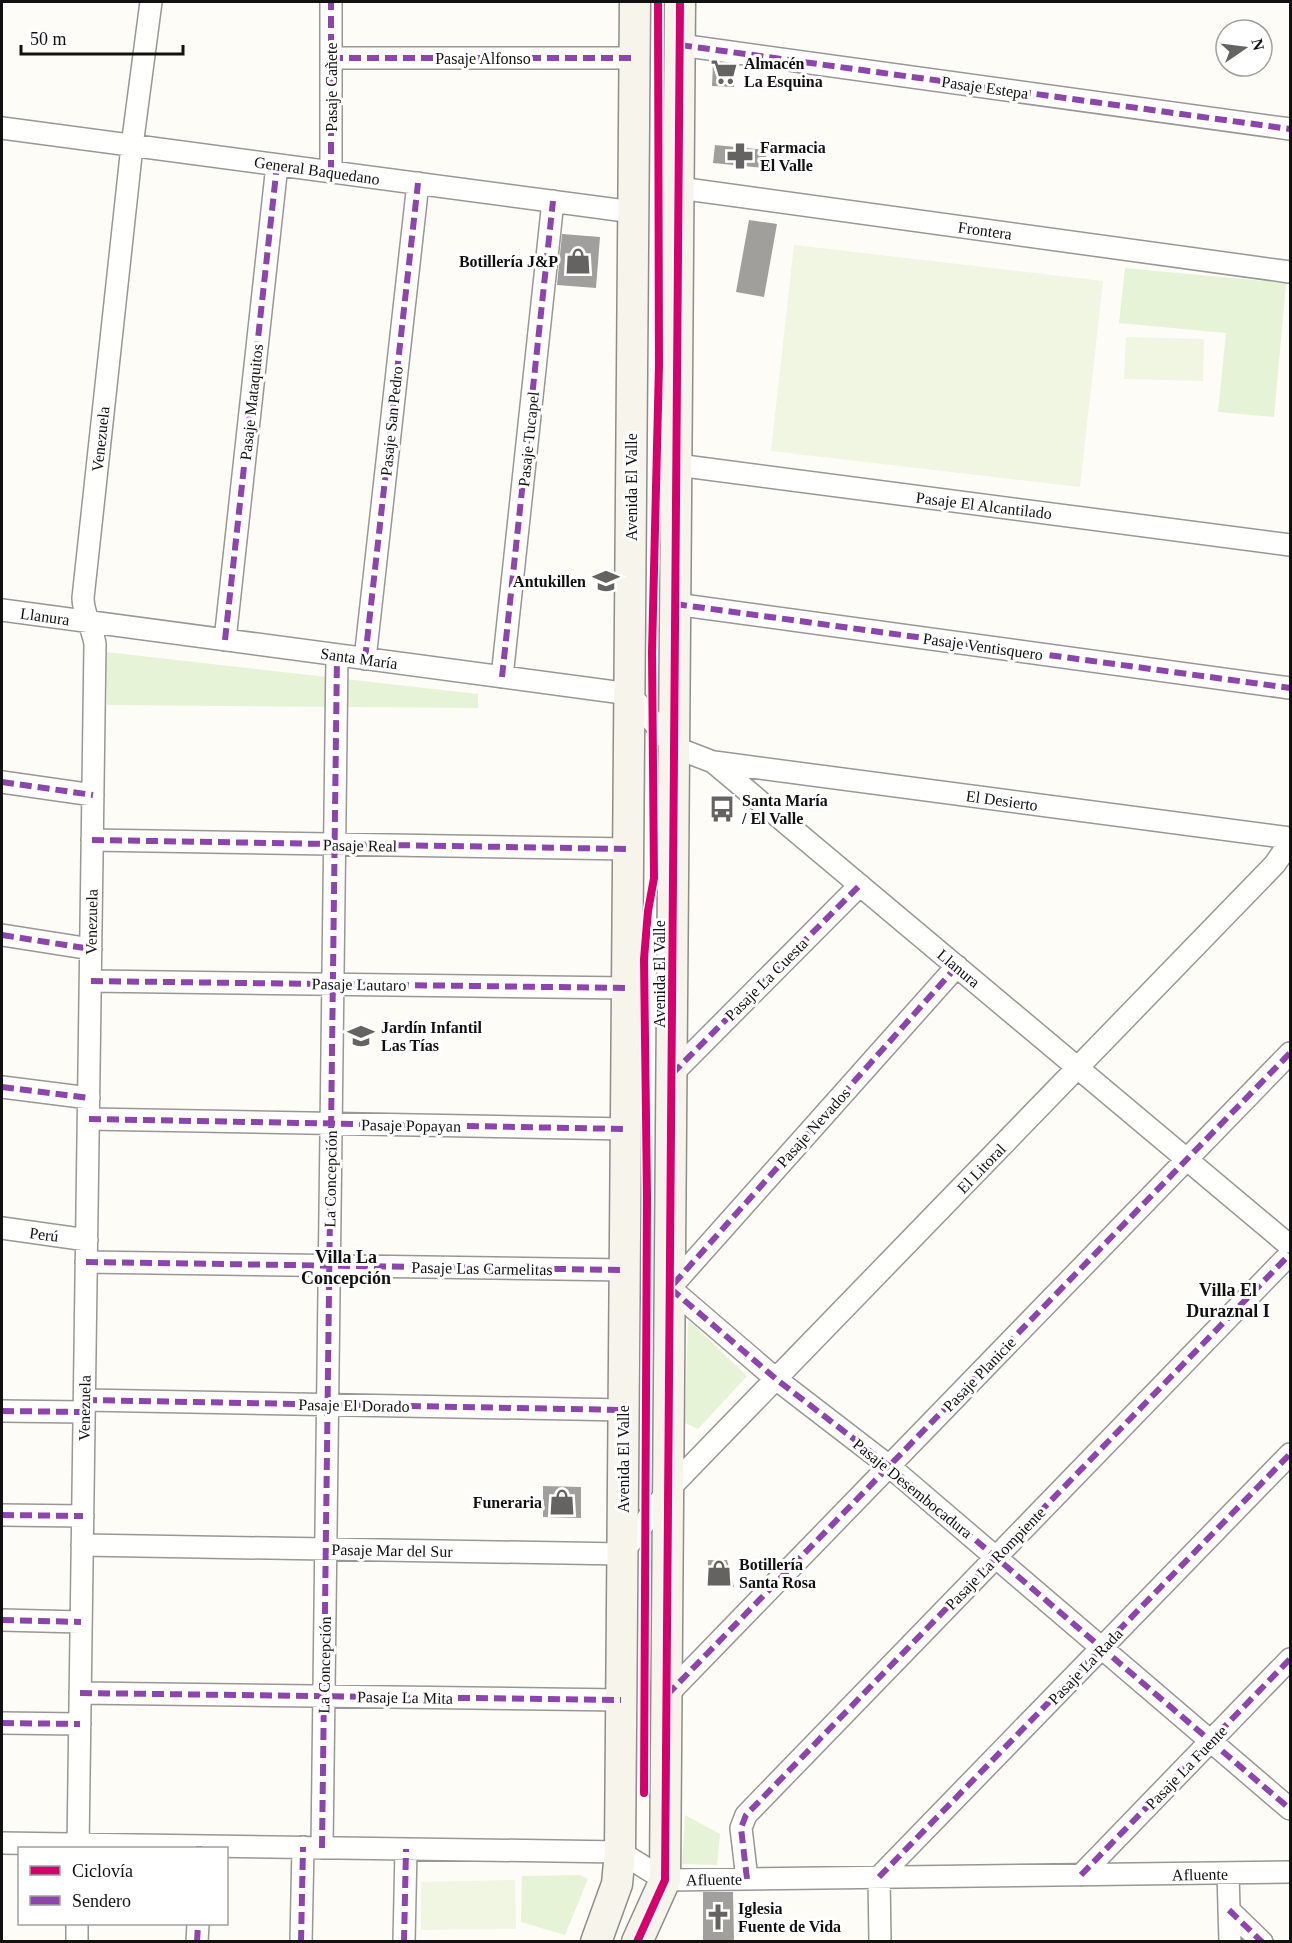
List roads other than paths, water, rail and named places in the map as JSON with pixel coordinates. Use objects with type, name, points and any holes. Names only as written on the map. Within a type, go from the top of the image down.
[{"type":"street","name":"Venezuela","points":[[78,1846],[95,644],[84,610],[83,598],[132,146],[151,2]]},
{"type":"street","name":"Pasaje Cañete","points":[[331,2],[331,172]]},
{"type":"street","name":"Avenida El Valle","points":[[596,1941],[617,1884],[620,1852],[635,2]]},
{"type":"street","name":"Avenida El Valle","points":[[637,1941],[665,1880],[680,2]]},
{"type":"street","name":"Pasaje Estepa","points":[[680,45],[1290,129]]},
{"type":"street","name":"Pasaje Alfonso","points":[[331,58],[634,58]]},
{"type":"street","name":"General Baquedano","points":[[2,128],[633,212]]},
{"type":"street","name":"Pasaje Mataquitos","points":[[225,640],[277,165]]},
{"type":"street","name":"Pasaje San Pedro","points":[[365,659],[418,183]]},
{"type":"street","name":"Frontera","points":[[679,188],[1290,272]]},
{"type":"street","name":"Pasaje Tucapel","points":[[502,677],[553,201]]},
{"type":"street","name":"Pasaje El Alcantilado","points":[[677,465],[1290,545]]},
{"type":"street","name":"Pasaje Ventisquero","points":[[675,604],[1290,688]]},
{"type":"street","name":"Llanura","points":[[2,610],[89,622]]},
{"type":"street","name":"Santa María","points":[[89,622],[630,694]]},
{"type":"street","name":"La Concepción","points":[[302,1941],[313,1848],[324,1696],[337,655]]},
{"type":"street","name":"Llanura","points":[[630,694],[674,747],[713,762],[1290,1246]]},
{"type":"street","name":"El Desierto","points":[[713,762],[1290,840]]},
{"type":"street","points":[[2,782],[93,795]]},
{"type":"street","name":"Pasaje Real","points":[[92,840],[628,849]]},
{"type":"street","name":"El Litoral","points":[[668,1490],[1275,864],[1290,840]]},
{"type":"street","name":"Pasaje La Cuesta","points":[[672,1074],[860,885]]},
{"type":"street","points":[[2,935],[91,949]]},
{"type":"street","name":"Pasaje Nevados","points":[[670,1288],[957,966]]},
{"type":"street","name":"Pasaje Lautaro","points":[[90,981],[627,988]]},
{"type":"street","name":"Pasaje Planicie","points":[[667,1695],[1290,1053]]},
{"type":"street","name":"Pasaje Popayan","points":[[2,1086],[89,1108],[331,1124],[626,1129]]},
{"type":"street","name":"Perú","points":[[2,1228],[87,1240]]},
{"type":"street","name":"Pasaje La Rompiente","points":[[747,1879],[741,1828],[746,1815],[1290,1254]]},
{"type":"street","name":"Pasaje Las Carmelitas","points":[[87,1262],[329,1266],[625,1279]]},
{"type":"street","points":[[625,1279],[670,1288]]},
{"type":"street","name":"Pasaje Desembocadura","points":[[670,1288],[776,1379],[889,1466],[1290,1809]]},
{"type":"street","name":"Pasaje El Dorado","points":[[2,1411],[84,1406],[327,1405],[624,1410]]},
{"type":"street","name":"Pasaje La Rada","points":[[879,1877],[1290,1454]]},
{"type":"street","points":[[622,1554],[668,1490]]},
{"type":"street","points":[[2,1515],[83,1516]]},
{"type":"street","name":"Pasaje Mar del Sur","points":[[82,1545],[622,1554]]},
{"type":"street","points":[[2,1620],[81,1622]]},
{"type":"street","name":"Pasaje La Fuente","points":[[1081,1875],[1290,1659]]},
{"type":"street","name":"Pasaje La Mita","points":[[80,1693],[621,1700]]},
{"type":"street","points":[[2,1723],[80,1724]]},
{"type":"street","points":[[2,1843],[199,1847]]},
{"type":"street","points":[[228,1847],[620,1852]]},
{"type":"street","points":[[404,1941],[406,1849]]},
{"type":"street","name":"Afluente","points":[[620,1852],[665,1880],[1290,1872]]},
{"type":"street","points":[[1228,1873],[1230,1941]]},
{"type":"street","points":[[879,1877],[880,1941]]},
{"type":"street","points":[[1229,1910],[1262,1941]]},
{"type":"street","points":[[77,1925],[77,1941]]},
{"type":"street","points":[[197,1941],[198,1925]]},
{"type":"place","name":"Almacén La Esquina","points":[[724,72]]},
{"type":"place","name":"Farmacia El Valle","points":[[740,156]]},
{"type":"place","name":"Botillería J&P","points":[[578,261]]},
{"type":"place","name":"Antukillen","points":[[606,581]]},
{"type":"place","name":"Santa María / El Valle","points":[[722,809]]},
{"type":"place","name":"Jardín Infantil Las Tías","points":[[361,1036]]},
{"type":"place","name":"Funeraria","points":[[562,1502]]},
{"type":"place","name":"Botillería Santa Rosa","points":[[719,1573]]},
{"type":"place","name":"Iglesia Fuente de Vida","points":[[718,1917]]},
{"type":"district","name":"Villa La Concepción","points":[[346,1267]]},
{"type":"district","name":"Villa El Duraznal I","points":[[1228,1300]]}]
